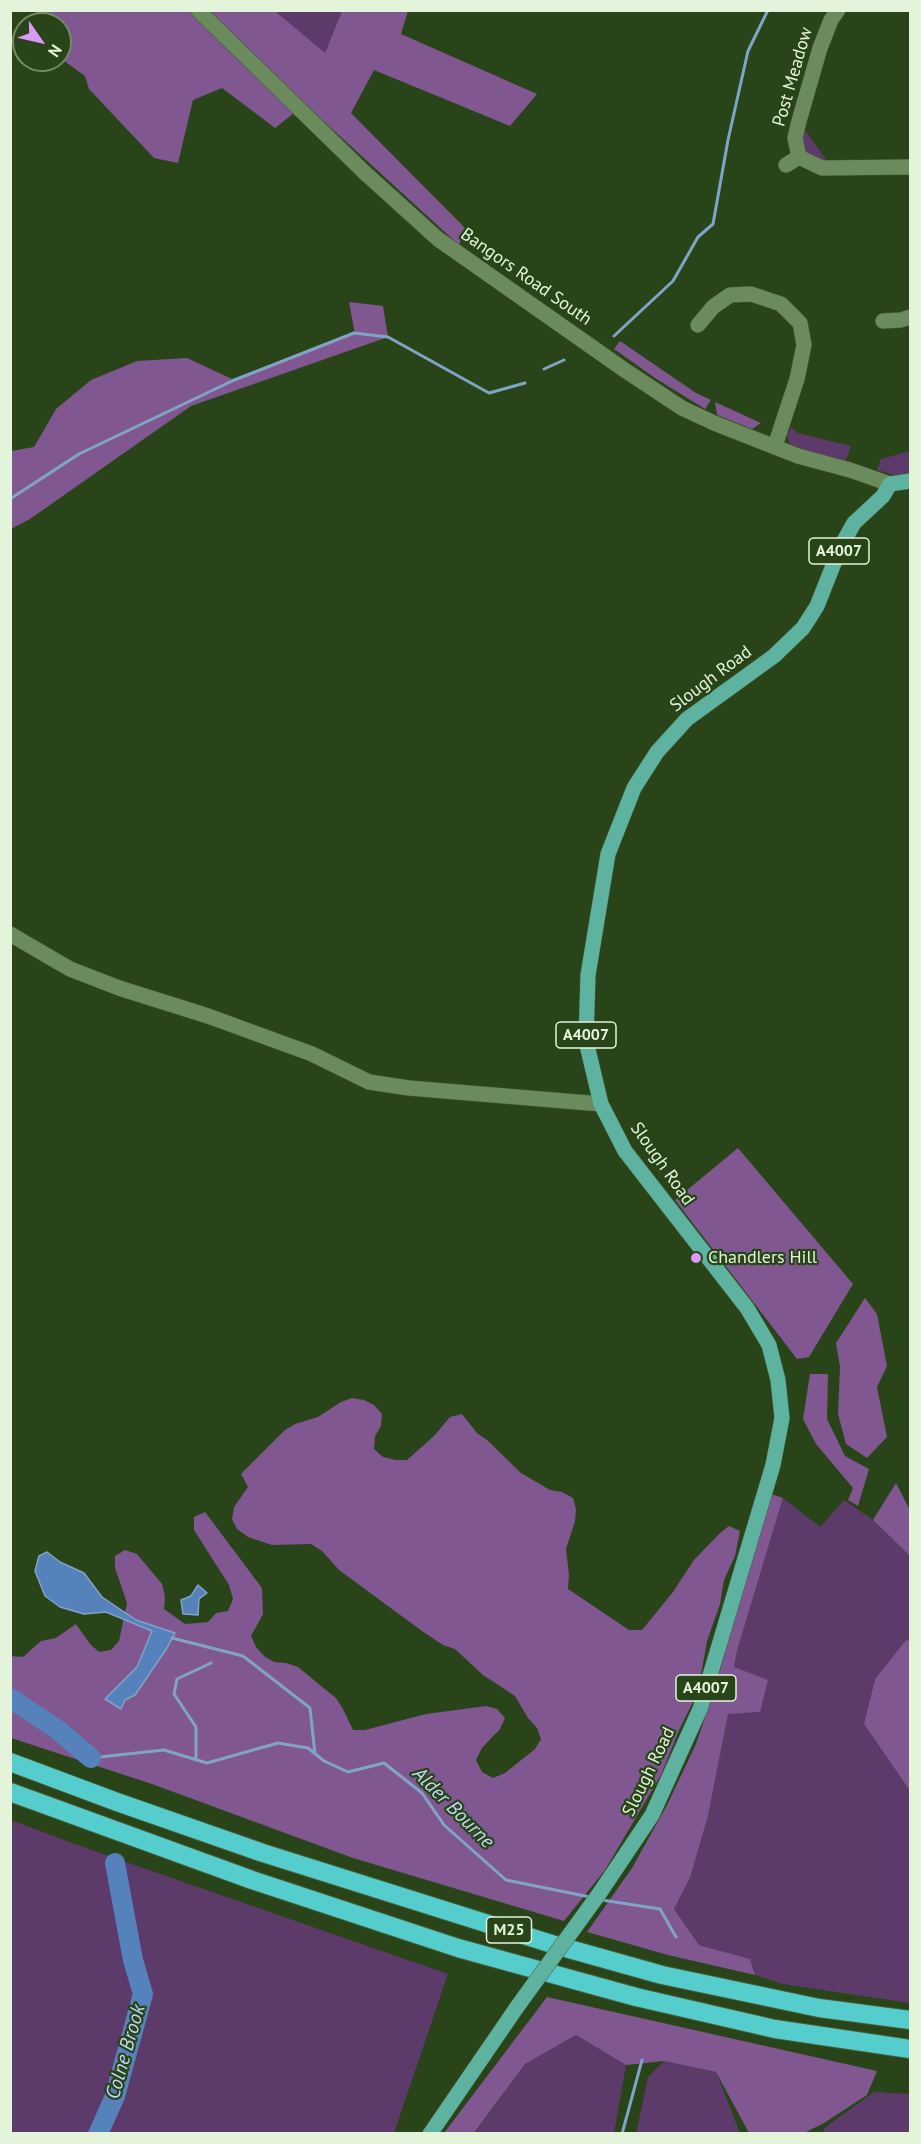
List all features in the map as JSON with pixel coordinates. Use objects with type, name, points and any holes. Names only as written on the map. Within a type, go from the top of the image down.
[{"type":"highway","name":"M25","points":[[10,1762],[117,1802],[329,1874],[555,1945],[663,1975],[819,2008],[910,2020]]},
{"type":"highway","name":"M25","points":[[10,1792],[252,1880],[458,1948],[625,1994],[775,2029],[910,2049]]},
{"type":"main road","points":[[890,484],[910,481]]},
{"type":"main road","name":"Slough Road","points":[[430,2133],[652,1815],[700,1709],[773,1465],[782,1418],[778,1380],[769,1345],[747,1308],[625,1151],[601,1104],[586,1041],[588,975],[608,854],[634,788],[657,752],[687,719],[774,656],[803,628],[817,606],[840,549],[854,524],[883,496],[890,484]]},
{"type":"street","name":"Bangors Road South","points":[[198,10],[364,172],[438,239],[571,334],[682,408],[807,459],[850,470],[890,484]]},
{"type":"street","name":"Post Meadow","points":[[838,10],[831,20],[820,48],[795,138],[792,161],[822,168],[910,167]]},
{"type":"street","points":[[698,325],[713,307],[730,295],[751,294],[781,304],[800,323],[804,345],[797,379],[775,446]]},
{"type":"street","points":[[883,321],[910,317]]},
{"type":"street","points":[[10,934],[70,969],[302,1050],[369,1082],[409,1088],[601,1104]]},
{"type":"shaded area","points":[[198,11],[299,109],[275,128],[222,88],[193,100],[178,163],[154,158],[89,89],[85,76],[72,67],[72,12],[36,12]]},
{"type":"shaded area","points":[[210,11],[275,11],[325,53],[342,11],[408,11],[401,34],[537,94],[510,126],[374,70],[351,113],[465,228],[459,245],[320,118]]},
{"type":"shaded area","points":[[275,11],[342,11],[325,54]]},
{"type":"shaded area","points":[[802,126],[830,165],[807,155],[803,147]]},
{"type":"shaded area","points":[[349,302],[383,306],[388,337],[191,406],[30,519],[11,529],[11,451],[34,447],[56,409],[91,380],[137,361],[187,358],[232,379],[355,334]]},
{"type":"shaded area","points":[[620,341],[696,393],[711,400],[705,409],[614,349]]},
{"type":"shaded area","points":[[715,402],[761,423],[752,429],[717,415]]},
{"type":"shaded area","points":[[791,427],[798,433],[851,446],[844,464],[793,448],[787,435]]},
{"type":"shaded area","points":[[910,451],[910,473],[894,475],[877,470],[881,459]]},
{"type":"shaded area","points":[[738,1148],[853,1284],[809,1357],[797,1359],[675,1200]]},
{"type":"shaded area","points":[[865,1298],[877,1314],[887,1366],[877,1387],[887,1437],[867,1458],[846,1444],[838,1414],[840,1367],[836,1343]]},
{"type":"shaded area","points":[[810,1374],[828,1374],[827,1419],[845,1456],[869,1469],[858,1506],[848,1500],[853,1488],[816,1444],[803,1419]]},
{"type":"shaded area","points":[[352,1398],[374,1405],[382,1414],[381,1426],[375,1436],[374,1449],[383,1457],[407,1460],[434,1436],[450,1417],[462,1414],[477,1433],[521,1473],[550,1490],[562,1492],[573,1498],[576,1509],[575,1521],[566,1549],[568,1589],[629,1630],[642,1630],[673,1592],[694,1560],[720,1533],[729,1526],[740,1531],[735,1556],[724,1580],[720,1604],[707,1641],[698,1692],[661,1775],[605,1870],[564,1921],[353,1858],[152,1784],[11,1738],[10,1656],[23,1657],[41,1641],[56,1638],[76,1624],[90,1644],[99,1652],[111,1650],[119,1641],[127,1603],[115,1568],[115,1556],[125,1550],[137,1554],[162,1584],[165,1597],[164,1609],[185,1624],[208,1622],[216,1613],[228,1611],[233,1599],[229,1585],[194,1530],[194,1517],[205,1512],[262,1588],[263,1614],[251,1636],[256,1647],[274,1662],[298,1667],[336,1698],[353,1730],[365,1730],[426,1714],[486,1706],[497,1709],[505,1718],[500,1729],[482,1748],[476,1760],[482,1772],[493,1778],[505,1773],[535,1749],[541,1739],[537,1728],[515,1696],[483,1675],[455,1649],[443,1645],[422,1631],[339,1570],[322,1551],[311,1544],[272,1545],[248,1537],[237,1529],[232,1519],[234,1507],[248,1487],[241,1474],[285,1430],[295,1424],[318,1417],[341,1402]]},
{"type":"shaded area","points":[[896,1483],[910,1510],[910,1556],[873,1520]]},
{"type":"shaded area","points":[[771,1494],[783,1498],[734,1667],[768,1680],[760,1712],[728,1714],[708,1816],[690,1878],[674,1909],[699,1945],[750,1959],[755,1975],[668,1955],[587,1932],[632,1868],[667,1805],[696,1744],[716,1684]]},
{"type":"shaded area","points":[[783,1498],[820,1527],[844,1500],[873,1520],[910,1556],[910,1642],[907,1640],[875,1679],[864,1724],[910,1791],[910,2003],[782,1984],[755,1975],[750,1959],[699,1945],[674,1909],[690,1878],[708,1816],[728,1713],[759,1712],[734,1667]]},
{"type":"shaded area","points":[[907,1639],[910,1642],[910,1791],[864,1724],[875,1679]]},
{"type":"shaded area","points":[[11,1820],[448,1974],[394,2133],[11,2133]]},
{"type":"shaded area","points":[[547,1997],[877,2071],[867,2095],[804,2133],[749,2133],[716,2072],[664,2061],[626,2065],[576,2035],[525,2064],[474,2133],[444,2133]]},
{"type":"shaded area","points":[[576,2035],[626,2065],[614,2133],[474,2134],[525,2064]]},
{"type":"shaded area","points":[[664,2061],[716,2072],[740,2133],[636,2134],[648,2077]]},
{"type":"shaded area","points":[[874,2092],[910,2094],[910,2133],[825,2133],[823,2129]]},
{"type":"water","points":[[47,1552],[60,1562],[84,1573],[102,1597],[136,1620],[175,1633],[135,1695],[125,1700],[121,1709],[105,1699],[137,1667],[152,1631],[106,1612],[84,1614],[60,1607],[45,1596],[35,1571],[39,1556]]},
{"type":"water","points":[[198,1585],[207,1593],[199,1599],[198,1615],[183,1614],[181,1600],[191,1596]]},
{"type":"waterway","points":[[614,336],[673,281],[698,237],[713,224],[728,140],[748,51],[768,10]]},
{"type":"waterway","points":[[10,499],[79,454],[232,381],[354,333],[388,337],[489,393],[525,383]]},
{"type":"waterway","points":[[544,369],[564,360]]},
{"type":"waterway","points":[[172,1638],[243,1656],[310,1708],[315,1754]]},
{"type":"waterway","points":[[196,1760],[196,1727],[174,1694],[177,1679],[211,1663]]},
{"type":"waterway","name":"Colne Brook","points":[[10,1698],[58,1730],[91,1758]]},
{"type":"waterway","name":"Alder Bourne","points":[[91,1758],[164,1750],[207,1763],[278,1743],[308,1748],[324,1761],[348,1772],[384,1763],[422,1793],[444,1825],[506,1880],[590,1897]]},
{"type":"waterway","name":"Colne Brook","points":[[98,2134],[115,2096],[143,1994],[133,1960],[115,1863]]},
{"type":"waterway","name":"Alder Bourne","points":[[602,1900],[660,1909],[676,1937]]},
{"type":"waterway","name":"Alder Bourne","points":[[622,2134],[642,2060]]},
{"type":"place","name":"Chandlers Hill","points":[[696,1258]]}]
